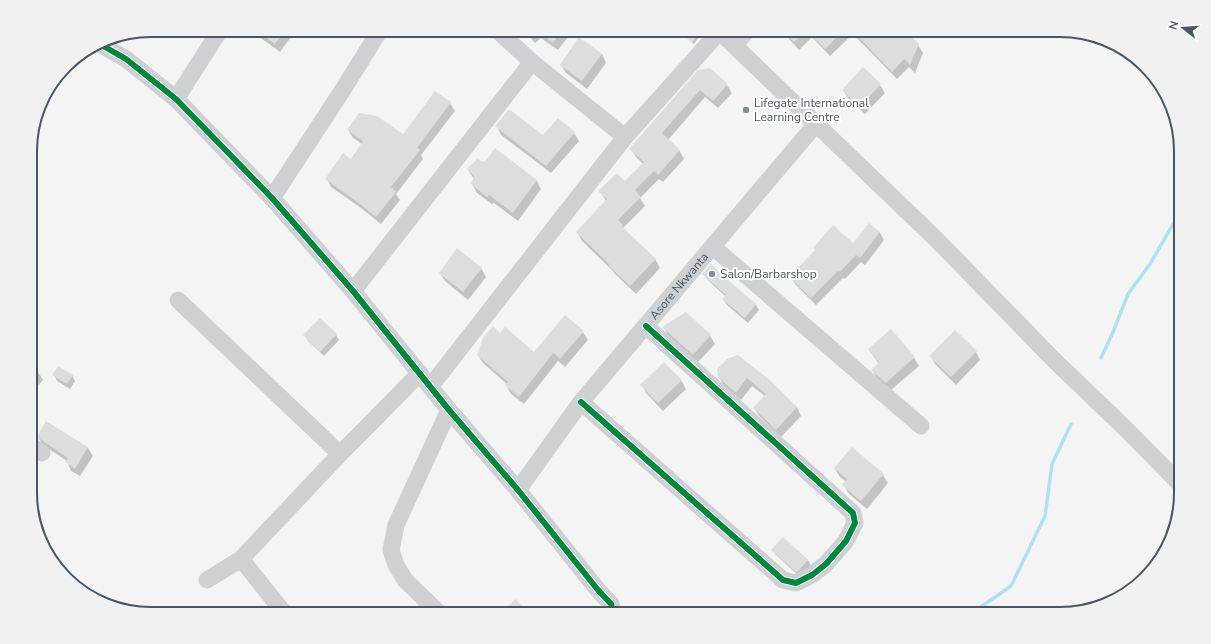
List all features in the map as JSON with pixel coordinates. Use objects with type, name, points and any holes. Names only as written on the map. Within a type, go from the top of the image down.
[{"type":"street","points":[[176,99],[216,37]]},
{"type":"street","points":[[272,198],[376,37]]},
{"type":"street","points":[[505,37],[532,62],[625,137]]},
{"type":"street","points":[[430,387],[625,137],[714,37]]},
{"type":"street","points":[[725,37],[936,238],[1054,360],[1128,431],[1174,478]]},
{"type":"street","points":[[734,45],[741,37]]},
{"type":"street","points":[[105,47],[126,59],[176,99],[272,198],[353,291],[449,410],[518,490],[612,607]]},
{"type":"street","points":[[353,291],[532,62]]},
{"type":"street","name":"Asore Nkwanta","points":[[518,490],[581,402],[816,124]]},
{"type":"street","points":[[713,247],[921,426]]},
{"type":"street","points":[[178,300],[340,454]]},
{"type":"street","points":[[581,402],[783,580],[796,583],[812,575],[826,564],[846,541],[855,523],[853,513],[646,326]]},
{"type":"street","points":[[207,580],[241,559],[340,454],[420,374]]},
{"type":"street","points":[[433,607],[405,580],[396,565],[391,550],[396,525],[449,410]]},
{"type":"street","points":[[241,559],[279,607]]},
{"type":"building","points":[[266,37],[280,37],[275,44]]},
{"type":"building","points":[[545,37],[557,37],[553,43]]},
{"type":"building","points":[[579,37],[602,54],[582,81],[560,65]]},
{"type":"building","points":[[685,37],[696,37],[692,42]]},
{"type":"building","points":[[789,37],[799,37],[794,42]]},
{"type":"building","points":[[814,37],[837,37],[825,49]]},
{"type":"building","points":[[859,37],[912,37],[919,44],[910,65],[904,59],[892,72]]},
{"type":"building","points":[[863,67],[881,84],[860,107],[842,90]]},
{"type":"building","points":[[710,68],[728,84],[713,101],[700,90],[662,133],[680,150],[658,175],[654,171],[635,190],[641,197],[618,220],[623,225],[622,227],[656,259],[630,286],[576,232],[607,199],[598,191],[617,173],[625,181],[644,162],[629,149],[698,70]]},
{"type":"building","points":[[435,91],[451,102],[417,148],[420,150],[391,187],[396,192],[376,217],[325,179],[343,153],[351,159],[363,141],[347,130],[359,113],[377,116],[403,134]]},
{"type":"building","points":[[509,109],[543,135],[558,118],[575,132],[546,166],[495,126]]},
{"type":"building","points":[[495,148],[537,180],[513,213],[489,195],[487,197],[471,184],[474,176],[467,169],[477,159],[485,162]]},
{"type":"building","points":[[869,223],[880,232],[860,258],[856,255],[840,272],[838,271],[811,298],[789,277],[815,250],[813,248],[833,225],[853,243]]},
{"type":"building","points":[[457,248],[482,268],[463,292],[439,273]]},
{"type":"building","points":[[711,264],[756,304],[745,318],[722,299],[726,295],[702,274]]},
{"type":"building","points":[[686,312],[711,335],[693,355],[662,327]]},
{"type":"building","points":[[565,315],[584,331],[560,359],[553,353],[519,397],[505,385],[508,382],[477,355],[483,338],[493,326],[500,333],[505,327],[534,352]]},
{"type":"building","points":[[320,318],[337,334],[320,352],[303,335]]},
{"type":"building","points":[[891,329],[915,357],[886,383],[871,370],[879,363],[868,349]]},
{"type":"building","points":[[955,330],[977,351],[951,377],[929,356]]},
{"type":"building","points":[[738,355],[772,382],[797,407],[776,430],[753,408],[766,394],[747,378],[736,393],[718,377],[717,369],[727,359]]},
{"type":"building","points":[[664,362],[682,380],[658,403],[640,385]]},
{"type":"building","points":[[58,366],[73,375],[67,384],[52,375]]},
{"type":"building","points":[[46,421],[88,447],[75,469],[65,462],[68,458],[37,437]]},
{"type":"building","points":[[852,447],[884,474],[861,501],[842,485],[847,479],[834,468]]},
{"type":"building","points":[[783,537],[808,560],[796,572],[771,550]]},
{"type":"building","points":[[516,599],[522,607],[507,607]]},
{"type":"waterway","points":[[1101,358],[1128,294],[1150,264],[1174,222]]},
{"type":"waterway","points":[[981,607],[1011,586],[1045,516],[1052,464],[1071,424]]},
{"type":"cycle path","points":[[105,47],[126,59],[176,99],[272,198],[353,291],[449,410],[518,490],[612,607]]},
{"type":"cycle path","points":[[581,402],[783,580],[796,583],[812,575],[826,564],[846,541],[855,523],[853,513],[646,326]]},
{"type":"place","name":"Lifegate International Learning Centre","points":[[746,110]]},
{"type":"place","name":"Salon/Barbarshop","points":[[712,274]]}]
